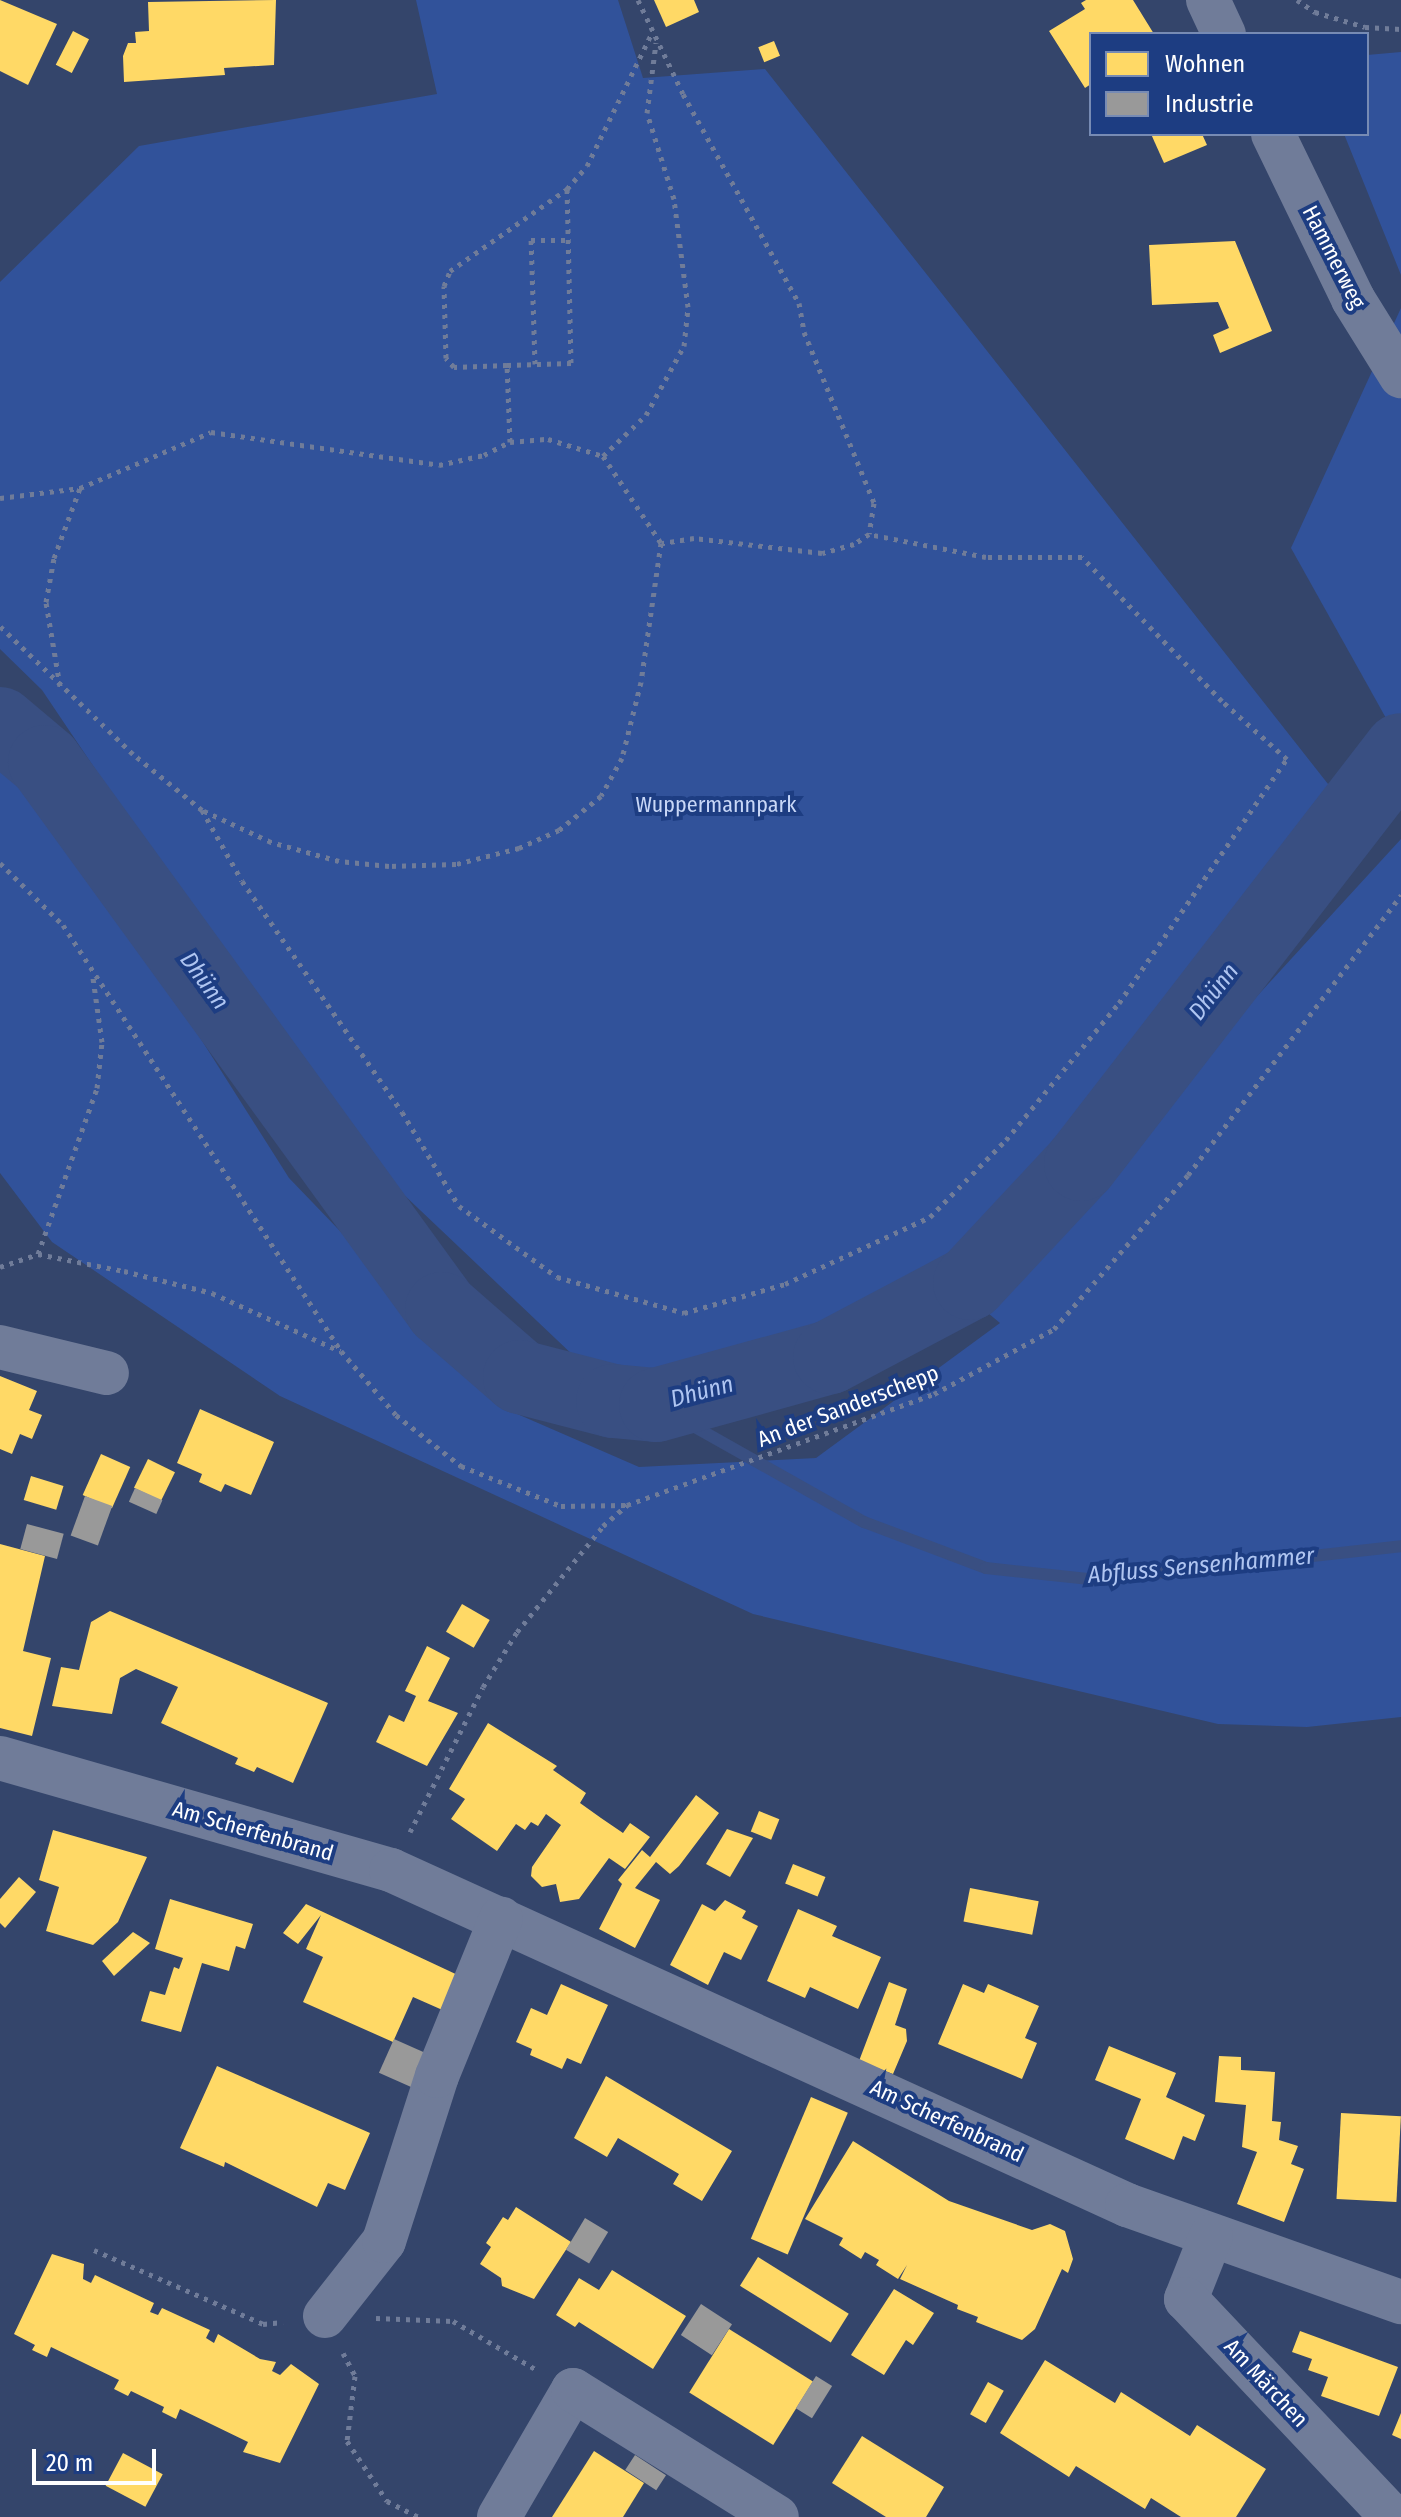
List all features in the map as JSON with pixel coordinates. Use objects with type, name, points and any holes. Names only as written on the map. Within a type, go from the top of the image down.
[{"type":"street","points":[[1208,0],[1223,32]]},
{"type":"street","name":"Hammerweg","points":[[1274,136],[1353,299],[1401,376]]},
{"type":"street","points":[[0,1347],[107,1373]]},
{"type":"street","name":"Am Scherfenbrand","points":[[0,1758],[391,1870],[1127,2205],[1401,2302]]},
{"type":"street","points":[[325,2316],[384,2241],[437,2076],[501,1918]]},
{"type":"street","name":"Am Märchen","points":[[1211,2236],[1186,2299],[1392,2517]]},
{"type":"street","points":[[499,2517],[573,2390],[777,2517]]},
{"type":"path","points":[[638,0],[656,42],[799,303],[804,332],[874,503],[869,534]]},
{"type":"path","points":[[1297,0],[1315,12],[1365,27],[1401,29]]},
{"type":"path","points":[[567,189],[571,363],[454,367],[446,358],[444,286],[450,271],[567,189],[587,166],[652,33]]},
{"type":"path","points":[[603,456],[646,415],[684,346],[688,307],[674,199],[647,113],[656,42]]},
{"type":"path","points":[[535,364],[531,240],[568,240]]},
{"type":"path","points":[[507,365],[510,442]]},
{"type":"path","points":[[0,498],[27,499],[80,488],[211,432],[439,465],[484,455],[510,442],[548,439],[603,456],[661,543],[641,682],[622,758],[601,796],[559,830],[519,848],[456,864],[389,866],[339,861],[271,842],[202,810],[60,687],[0,626]]},
{"type":"path","points":[[60,687],[46,602],[54,558],[80,488]]},
{"type":"path","points":[[202,810],[242,881],[402,1112],[459,1206],[557,1277],[684,1313],[785,1284],[930,1217],[1006,1140],[1119,1003],[1287,759],[1222,701],[1082,557],[986,557],[869,534],[822,553],[694,538],[661,543]]},
{"type":"path","points":[[0,863],[63,925],[93,977],[341,1351],[425,1443],[461,1466],[561,1506],[627,1505]]},
{"type":"path","name":"An der Sanderschepp","points":[[391,1870],[483,1687],[517,1632],[567,1567],[627,1505],[704,1474],[788,1450],[934,1394],[1054,1329],[1188,1175],[1401,895]]},
{"type":"path","points":[[38,1254],[97,1088],[102,1042],[93,977]]},
{"type":"path","points":[[0,1267],[38,1254],[212,1293],[341,1351]]},
{"type":"path","points":[[94,2250],[263,2324],[325,2316],[453,2321],[573,2390]]},
{"type":"path","points":[[325,2316],[355,2376],[347,2441],[387,2501],[419,2517]]},
{"type":"green space","name":"Wuppermannpark","points":[[416,0],[618,0],[643,78],[765,69],[1354,817],[1055,1180],[863,1356],[596,1377],[342,1136],[42,690],[0,649],[0,282],[139,146],[437,94]]},
{"type":"green space","points":[[1401,52],[1401,275],[1345,136],[1369,136],[1369,55]]},
{"type":"green space","points":[[1401,308],[1401,745],[1291,548]]},
{"type":"green space","points":[[0,736],[90,864],[289,1178],[515,1413],[639,1467],[816,1458],[1000,1323],[976,1303],[1401,839],[1401,1717],[1307,1727],[1218,1724],[753,1614],[280,1396],[52,1242],[0,1173]]},
{"type":"building: Wohnen","points":[[0,0],[57,24],[28,85],[0,71]]},
{"type":"building: Wohnen","points":[[276,0],[274,65],[224,68],[225,75],[124,82],[123,56],[128,43],[136,43],[135,32],[149,31],[148,2]]},
{"type":"building: Wohnen","points":[[654,0],[694,0],[699,12],[666,27]]},
{"type":"building: Wohnen","points":[[1086,0],[1133,0],[1153,32],[1089,32],[1089,85],[1085,88],[1049,31],[1085,9],[1081,3]]},
{"type":"building: Wohnen","points":[[73,31],[89,39],[72,73],[56,65]]},
{"type":"building: Wohnen","points":[[774,41],[780,56],[764,62],[758,47]]},
{"type":"building: Wohnen","points":[[1152,136],[1203,136],[1207,145],[1164,163]]},
{"type":"building: Wohnen","points":[[1235,241],[1272,331],[1220,353],[1213,335],[1229,328],[1218,302],[1152,305],[1149,245]]},
{"type":"building: Wohnen","points":[[0,1376],[37,1391],[29,1410],[42,1415],[32,1439],[20,1434],[12,1454],[0,1449]]},
{"type":"building: Wohnen","points":[[200,1409],[274,1442],[251,1495],[225,1484],[221,1492],[199,1482],[202,1474],[177,1463]]},
{"type":"building: Wohnen","points":[[101,1454],[130,1467],[112,1508],[83,1495]]},
{"type":"building: Wohnen","points":[[148,1459],[175,1472],[161,1501],[134,1488]]},
{"type":"building: Wohnen","points":[[31,1476],[64,1486],[56,1510],[24,1500]]},
{"type":"building: Wohnen","points":[[0,1544],[45,1556],[23,1651],[51,1658],[32,1736],[0,1728]]},
{"type":"building: Wohnen","points":[[462,1604],[490,1620],[474,1648],[446,1632]]},
{"type":"building: Wohnen","points":[[110,1611],[328,1703],[293,1783],[257,1767],[254,1772],[235,1764],[238,1758],[161,1723],[178,1687],[136,1669],[120,1678],[112,1714],[52,1706],[61,1667],[79,1670],[91,1622]]},
{"type":"building: Wohnen","points":[[427,1646],[450,1658],[428,1701],[458,1713],[427,1766],[376,1742],[389,1715],[404,1722],[416,1696],[405,1691]]},
{"type":"building: Wohnen","points":[[488,1723],[557,1766],[553,1770],[586,1793],[580,1803],[601,1818],[623,1833],[630,1823],[650,1837],[625,1869],[609,1858],[579,1899],[560,1902],[556,1884],[542,1887],[531,1876],[532,1867],[561,1825],[546,1814],[538,1826],[531,1822],[525,1830],[516,1824],[497,1851],[451,1819],[465,1799],[449,1789]]},
{"type":"building: Wohnen","points":[[696,1795],[719,1813],[679,1866],[670,1874],[656,1862],[635,1888],[660,1900],[635,1948],[599,1929],[622,1884],[618,1880],[642,1850],[650,1857]]},
{"type":"building: Wohnen","points":[[759,1811],[779,1819],[771,1840],[751,1831]]},
{"type":"building: Wohnen","points":[[727,1829],[753,1838],[730,1877],[706,1864]]},
{"type":"building: Wohnen","points":[[53,1830],[147,1857],[118,1922],[93,1945],[46,1931],[59,1887],[39,1880]]},
{"type":"building: Wohnen","points":[[793,1864],[825,1877],[818,1897],[785,1883]]},
{"type":"building: Wohnen","points":[[19,1877],[36,1892],[5,1928],[0,1923],[0,1899]]},
{"type":"building: Wohnen","points":[[970,1888],[1039,1901],[1032,1935],[964,1921]]},
{"type":"building: Wohnen","points":[[170,1899],[253,1924],[245,1949],[236,1946],[229,1971],[202,1963],[181,2032],[141,2021],[150,1991],[165,1995],[174,1967],[179,1969],[183,1958],[155,1949]]},
{"type":"building: Wohnen","points":[[725,1900],[746,1911],[742,1918],[758,1926],[741,1960],[724,1952],[708,1985],[670,1965],[702,1904],[715,1911]]},
{"type":"building: Wohnen","points":[[306,1904],[462,1977],[447,2012],[413,1997],[393,2042],[303,2002],[323,1957],[306,1949],[321,1915],[298,1944],[283,1933]]},
{"type":"building: Wohnen","points":[[798,1909],[837,1926],[832,1936],[881,1957],[858,2009],[810,1987],[805,1998],[767,1981]]},
{"type":"building: Wohnen","points":[[133,1932],[150,1943],[114,1976],[102,1961]]},
{"type":"building: Wohnen","points":[[889,1982],[907,1989],[895,2025],[906,2029],[907,2041],[893,2074],[859,2061]]},
{"type":"building: Wohnen","points":[[561,1984],[608,2005],[581,2064],[567,2058],[562,2069],[530,2055],[532,2049],[516,2042],[531,2008],[547,2015]]},
{"type":"building: Wohnen","points":[[963,1984],[984,1993],[988,1984],[1039,2006],[1025,2038],[1037,2043],[1022,2079],[938,2044]]},
{"type":"building: Wohnen","points":[[1109,2046],[1176,2073],[1166,2097],[1205,2115],[1195,2141],[1183,2136],[1174,2160],[1125,2139],[1141,2099],[1095,2080]]},
{"type":"building: Wohnen","points":[[1219,2056],[1241,2057],[1241,2070],[1275,2072],[1272,2121],[1281,2122],[1279,2140],[1298,2146],[1291,2164],[1304,2169],[1284,2222],[1237,2204],[1257,2152],[1242,2147],[1246,2105],[1215,2102]]},
{"type":"building: Wohnen","points":[[217,2066],[370,2133],[345,2190],[328,2183],[317,2207],[225,2162],[224,2167],[180,2148]]},
{"type":"building: Wohnen","points":[[606,2076],[732,2151],[702,2201],[673,2184],[679,2174],[618,2138],[607,2157],[574,2138]]},
{"type":"building: Wohnen","points":[[811,2097],[848,2113],[788,2254],[751,2239]]},
{"type":"building: Wohnen","points":[[1341,2113],[1401,2116],[1396,2202],[1336,2199]]},
{"type":"building: Wohnen","points":[[853,2141],[949,2201],[1032,2230],[1050,2224],[1065,2231],[1073,2259],[1068,2273],[1062,2269],[1035,2329],[1022,2340],[976,2322],[978,2317],[957,2309],[958,2305],[900,2279],[907,2265],[898,2279],[876,2265],[879,2260],[865,2252],[861,2259],[839,2245],[843,2238],[805,2219]]},
{"type":"building: Wohnen","points":[[516,2207],[571,2242],[534,2299],[502,2286],[501,2278],[480,2264],[491,2247],[486,2243],[503,2217],[508,2220]]},
{"type":"building: Wohnen","points":[[52,2254],[84,2264],[83,2279],[91,2283],[95,2275],[154,2303],[150,2312],[158,2315],[162,2308],[210,2330],[206,2338],[214,2343],[218,2334],[260,2359],[276,2362],[272,2371],[280,2375],[291,2364],[319,2384],[280,2463],[243,2452],[248,2442],[180,2409],[176,2419],[162,2412],[164,2407],[131,2391],[128,2396],[114,2389],[119,2380],[51,2347],[47,2357],[32,2350],[35,2345],[14,2334]]},
{"type":"building: Wohnen","points":[[758,2257],[849,2314],[831,2343],[740,2286]]},
{"type":"building: Wohnen","points":[[612,2270],[686,2316],[653,2369],[579,2322],[575,2327],[556,2315],[579,2278],[599,2290]]},
{"type":"building: Wohnen","points":[[894,2289],[934,2313],[913,2345],[906,2340],[884,2375],[851,2355]]},
{"type":"building: Wohnen","points":[[729,2329],[813,2381],[773,2445],[689,2393]]},
{"type":"building: Wohnen","points":[[1300,2331],[1398,2367],[1379,2416],[1321,2396],[1328,2377],[1308,2370],[1312,2359],[1292,2352]]},
{"type":"building: Wohnen","points":[[1045,2360],[1115,2403],[1121,2392],[1190,2436],[1197,2425],[1266,2469],[1236,2517],[1181,2517],[1151,2498],[1145,2509],[1076,2466],[1069,2477],[1000,2433]]},
{"type":"building: Wohnen","points":[[988,2382],[1004,2391],[986,2423],[970,2414]]},
{"type":"building: Wohnen","points":[[1401,2413],[1401,2439],[1392,2435]]},
{"type":"building: Wohnen","points":[[862,2436],[944,2487],[926,2517],[886,2517],[832,2483]]},
{"type":"building: Wohnen","points":[[594,2451],[644,2483],[623,2517],[552,2517]]},
{"type":"building: Wohnen","points":[[123,2453],[163,2474],[145,2507],[106,2486]]},
{"type":"building: Industrie","points":[[135,1488],[162,1500],[156,1514],[129,1502]]},
{"type":"building: Industrie","points":[[85,1496],[112,1506],[98,1545],[71,1535]]},
{"type":"building: Industrie","points":[[27,1524],[64,1534],[57,1559],[20,1549]]},
{"type":"building: Industrie","points":[[394,2039],[428,2054],[413,2088],[379,2073]]},
{"type":"building: Industrie","points":[[585,2218],[608,2232],[589,2264],[566,2250]]},
{"type":"building: Industrie","points":[[701,2304],[732,2324],[712,2355],[681,2335]]},
{"type":"building: Industrie","points":[[816,2376],[832,2386],[812,2418],[796,2408]]},
{"type":"building: Industrie","points":[[635,2455],[666,2475],[656,2490],[625,2470]]},
{"type":"waterway","name":"Dhünn","points":[[0,724],[45,762],[442,1309],[520,1377],[613,1401],[656,1405],[830,1357],[970,1283],[1081,1164],[1401,750]]},
{"type":"waterway","name":"Abfluss Sensenhammer","points":[[656,1405],[864,1522],[986,1568],[1099,1580],[1401,1546]]}]
